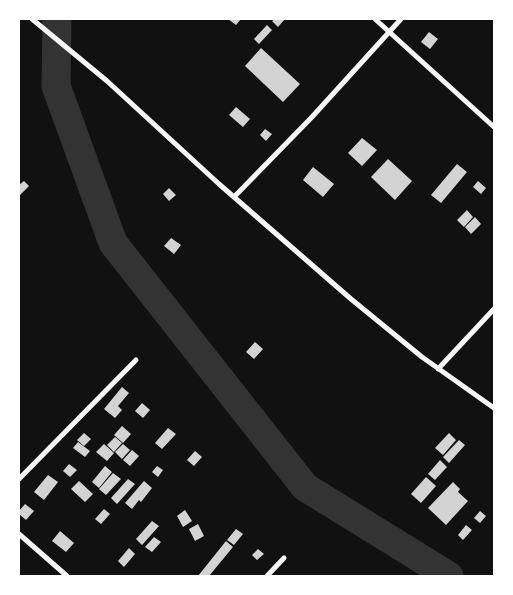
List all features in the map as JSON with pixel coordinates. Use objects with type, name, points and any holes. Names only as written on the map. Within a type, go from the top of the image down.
[{"type":"street","points":[[32,19],[107,81],[234,197],[351,299],[422,357],[494,408]]},
{"type":"street","points":[[375,19],[494,127]]},
{"type":"street","points":[[234,197],[401,19]]},
{"type":"street","points":[[438,369],[494,309]]},
{"type":"street","points":[[19,479],[136,360]]},
{"type":"street","points":[[19,534],[66,576]]},
{"type":"street","points":[[267,576],[284,558]]},
{"type":"building","points":[[228,19],[241,19],[236,25]]},
{"type":"building","points":[[275,19],[285,19],[278,27],[272,21]]},
{"type":"building","points":[[267,25],[272,30],[259,44],[254,39]]},
{"type":"building","points":[[429,32],[438,39],[430,49],[421,42]]},
{"type":"building","points":[[261,48],[300,84],[283,102],[245,66]]},
{"type":"building","points":[[236,107],[250,119],[243,127],[229,115]]},
{"type":"building","points":[[265,129],[272,134],[266,141],[260,135]]},
{"type":"building","points":[[362,138],[377,150],[362,166],[348,153]]},
{"type":"building","points":[[388,159],[412,181],[395,200],[371,177]]},
{"type":"building","points":[[457,164],[467,172],[441,203],[431,195]]},
{"type":"building","points":[[313,167],[334,184],[323,197],[303,180]]},
{"type":"building","points":[[24,181],[29,186],[19,196],[19,185]]},
{"type":"building","points":[[478,181],[486,188],[481,194],[473,187]]},
{"type":"building","points":[[169,188],[176,195],[169,201],[163,194]]},
{"type":"building","points":[[467,210],[473,217],[464,227],[457,220]]},
{"type":"building","points":[[475,217],[481,224],[471,234],[465,227]]},
{"type":"building","points":[[171,238],[181,245],[174,254],[164,246]]},
{"type":"building","points":[[255,342],[263,349],[254,359],[246,352]]},
{"type":"building","points":[[122,387],[129,393],[118,406],[122,410],[115,418],[104,409]]},
{"type":"building","points":[[142,403],[150,410],[143,418],[135,411]]},
{"type":"building","points":[[122,426],[131,434],[123,443],[114,435]]},
{"type":"building","points":[[168,428],[176,434],[162,449],[155,443]]},
{"type":"building","points":[[84,433],[91,439],[84,446],[77,440]]},
{"type":"building","points":[[449,433],[456,440],[443,455],[435,448]]},
{"type":"building","points":[[115,437],[122,443],[114,452],[107,445]]},
{"type":"building","points":[[459,440],[465,445],[449,463],[443,457]]},
{"type":"building","points":[[78,442],[90,451],[85,457],[73,448]]},
{"type":"building","points":[[104,444],[114,453],[107,461],[96,452]]},
{"type":"building","points":[[123,444],[130,450],[122,459],[115,452]]},
{"type":"building","points":[[132,450],[139,456],[130,466],[123,460]]},
{"type":"building","points":[[195,451],[202,457],[194,466],[187,460]]},
{"type":"building","points":[[440,460],[447,467],[435,480],[428,474]]},
{"type":"building","points":[[69,464],[77,470],[70,477],[63,471]]},
{"type":"building","points":[[105,466],[112,472],[99,488],[92,482]]},
{"type":"building","points":[[157,466],[163,470],[158,477],[152,472]]},
{"type":"building","points":[[113,473],[121,479],[106,495],[99,489]]},
{"type":"building","points":[[48,475],[58,482],[44,500],[34,492]]},
{"type":"building","points":[[426,477],[436,486],[421,503],[411,494]]},
{"type":"building","points":[[128,479],[135,484],[117,504],[111,498]]},
{"type":"building","points":[[79,481],[93,494],[85,502],[71,489]]},
{"type":"building","points":[[144,481],[152,488],[141,502],[139,500],[132,509],[125,503]]},
{"type":"building","points":[[453,482],[460,489],[458,492],[468,501],[446,525],[428,508]]},
{"type":"building","points":[[25,504],[34,511],[26,520],[19,514],[19,511]]},
{"type":"building","points":[[104,509],[110,514],[101,524],[95,519]]},
{"type":"building","points":[[185,510],[192,521],[183,527],[177,516]]},
{"type":"building","points":[[480,511],[486,516],[480,523],[474,518]]},
{"type":"building","points":[[152,521],[159,526],[142,545],[136,539]]},
{"type":"building","points":[[198,524],[204,536],[195,541],[189,529]]},
{"type":"building","points":[[466,525],[472,530],[463,540],[458,535]]},
{"type":"building","points":[[236,529],[243,534],[234,545],[227,540]]},
{"type":"building","points":[[60,531],[74,543],[66,552],[52,541]]},
{"type":"building","points":[[154,537],[161,542],[152,552],[145,547]]},
{"type":"building","points":[[226,541],[233,547],[209,576],[198,576]]},
{"type":"building","points":[[129,548],[135,554],[124,567],[118,561]]},
{"type":"building","points":[[258,549],[264,554],[257,560],[252,555]]},
{"type":"waterway","points":[[57,19],[56,86],[113,243],[305,487],[449,576]]}]
